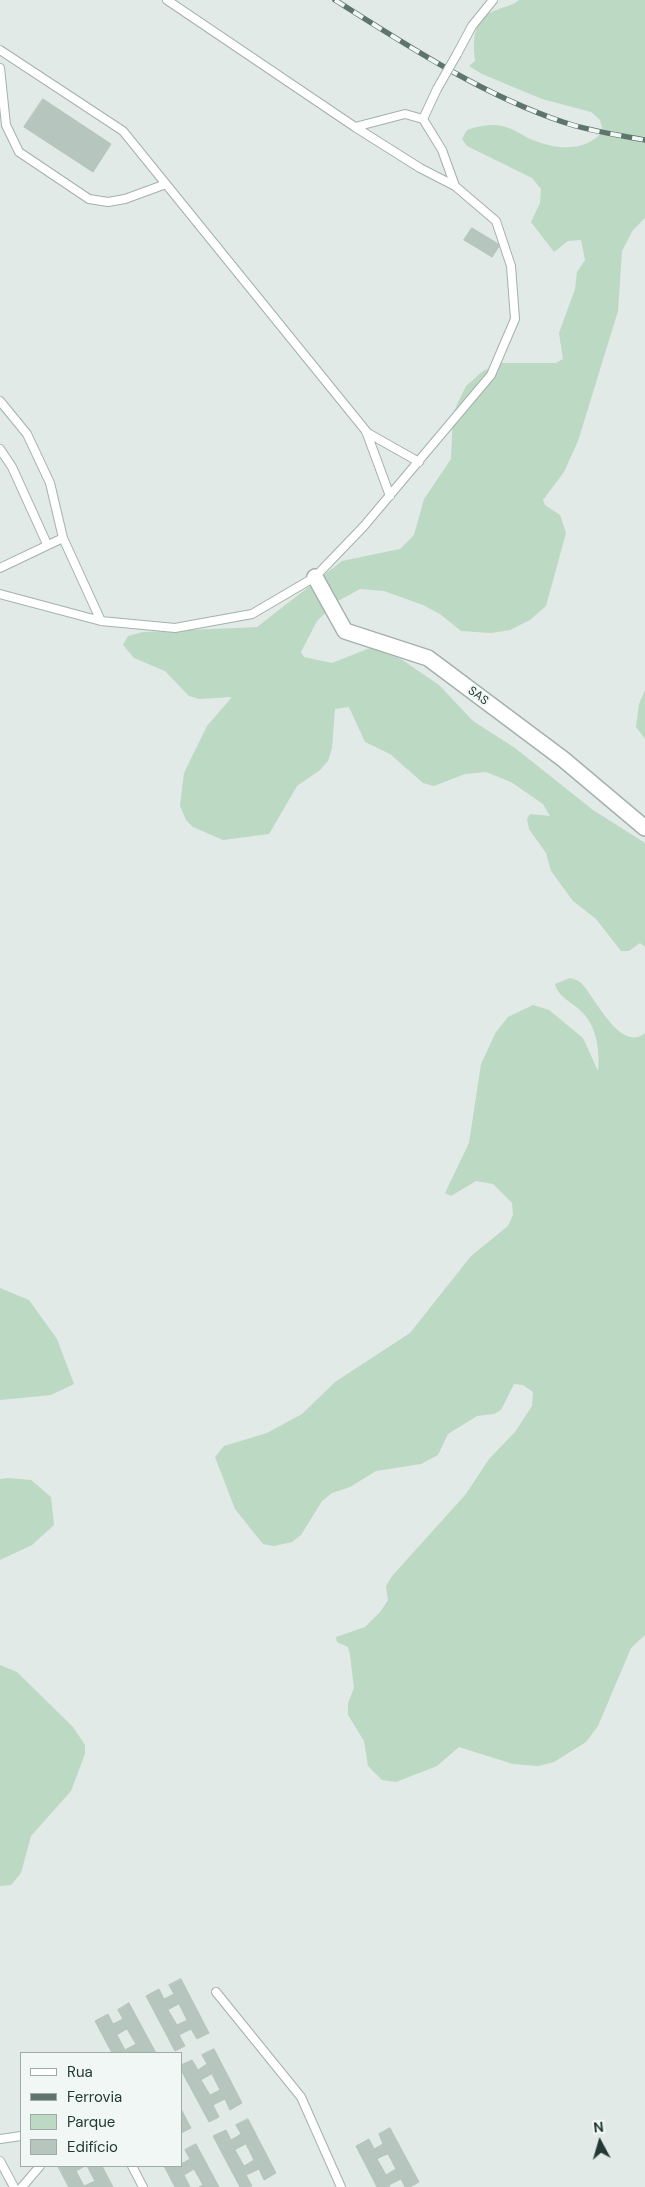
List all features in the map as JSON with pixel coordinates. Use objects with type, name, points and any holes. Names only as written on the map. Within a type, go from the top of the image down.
[{"type":"street","name":"SAS","points":[[315,577],[345,631],[428,658],[563,759],[645,828]]},
{"type":"lane","points":[[0,594],[101,621],[175,628],[252,614],[315,577],[364,526],[491,375],[515,318],[511,266],[496,221],[455,186],[420,168],[355,127],[167,0]]},
{"type":"lane","points":[[423,119],[437,89],[472,26],[493,0]]},
{"type":"lane","points":[[0,50],[123,130],[366,431],[390,496]]},
{"type":"lane","points":[[0,68],[6,125],[19,152],[89,199],[108,202],[125,199],[166,184]]},
{"type":"lane","points":[[355,127],[405,114],[423,119],[442,150],[455,186]]},
{"type":"lane","points":[[0,400],[27,434],[50,483],[63,538],[101,621]]},
{"type":"lane","points":[[366,431],[418,462]]},
{"type":"lane","points":[[0,449],[12,467],[47,544]]},
{"type":"lane","points":[[0,568],[63,538]]},
{"type":"lane","points":[[216,1992],[301,2097],[341,2187]]},
{"type":"lane","points":[[0,2139],[20,2136]]},
{"type":"lane","points":[[0,2161],[14,2187]]},
{"type":"lane","points":[[22,2187],[39,2167]]},
{"type":"lane","points":[[133,2167],[143,2187]]},
{"type":"green space","points":[[519,0],[645,0],[645,218],[633,230],[622,251],[618,311],[578,441],[564,472],[543,500],[545,505],[560,515],[566,533],[546,606],[530,620],[510,630],[491,633],[461,631],[440,614],[423,605],[384,591],[360,589],[338,601],[317,621],[301,652],[304,657],[332,663],[370,648],[401,659],[439,685],[473,721],[515,748],[593,810],[645,843],[645,947],[640,943],[629,951],[621,951],[596,919],[573,901],[551,871],[546,853],[529,829],[527,819],[530,814],[550,816],[543,804],[511,782],[486,772],[465,774],[434,786],[423,783],[390,754],[365,742],[349,707],[335,709],[332,748],[328,761],[320,770],[297,786],[269,834],[223,840],[193,827],[186,820],[180,806],[184,773],[207,726],[232,697],[199,699],[189,696],[165,671],[134,658],[123,645],[128,636],[143,632],[257,627],[342,561],[400,549],[414,535],[424,499],[451,459],[453,413],[466,386],[483,371],[502,363],[556,363],[563,359],[559,333],[575,289],[577,272],[585,260],[581,240],[568,241],[554,252],[531,222],[540,203],[541,189],[532,178],[467,146],[462,139],[467,130],[481,126],[496,125],[509,128],[530,139],[552,146],[571,147],[588,143],[603,131],[600,120],[591,112],[542,99],[482,74],[469,66],[475,61],[474,39],[481,20],[494,11],[514,4]]},
{"type":"green space","points":[[645,690],[645,739],[636,727],[639,704]]},
{"type":"green space","points":[[570,978],[581,983],[617,1030],[626,1036],[636,1037],[645,1033],[645,1635],[631,1648],[598,1726],[586,1742],[554,1762],[538,1766],[513,1764],[459,1747],[437,1766],[396,1782],[382,1780],[368,1766],[364,1741],[348,1715],[348,1703],[354,1688],[350,1655],[348,1647],[337,1642],[336,1637],[365,1627],[381,1611],[388,1600],[386,1586],[392,1576],[466,1494],[489,1459],[515,1432],[532,1406],[533,1392],[523,1385],[514,1384],[501,1410],[494,1414],[477,1416],[448,1434],[438,1455],[421,1464],[376,1471],[350,1487],[332,1493],[322,1501],[301,1535],[292,1542],[274,1546],[263,1544],[235,1509],[215,1457],[224,1446],[267,1433],[302,1414],[335,1382],[410,1333],[471,1256],[508,1226],[513,1215],[512,1203],[493,1184],[476,1181],[451,1196],[445,1193],[469,1143],[481,1064],[496,1032],[508,1017],[533,1005],[549,1010],[583,1038],[598,1071],[598,1049],[592,1027],[581,1010],[563,997],[555,984]]},
{"type":"green space","points":[[0,1288],[29,1300],[57,1339],[74,1384],[51,1395],[0,1400]]},
{"type":"green space","points":[[0,1479],[31,1480],[51,1497],[54,1525],[32,1545],[0,1560]]},
{"type":"green space","points":[[0,1665],[17,1672],[73,1727],[85,1745],[85,1754],[71,1791],[31,1836],[21,1873],[11,1885],[0,1886]]},
{"type":"building","points":[[43,99],[111,144],[93,172],[24,127]]},
{"type":"building","points":[[472,228],[500,245],[492,257],[464,240]]},
{"type":"building","points":[[181,1979],[209,2033],[197,2039],[191,2029],[179,2035],[185,2046],[175,2051],[146,1996],[159,1989],[164,1999],[174,1994],[169,1985]],"holes":[[[179,2004],[187,2020],[177,2025],[168,2010]]]},
{"type":"building","points":[[129,2003],[155,2052],[111,2052],[95,2021],[108,2014],[113,2024],[123,2019],[118,2010]],"holes":[[[127,2029],[136,2044],[125,2050],[117,2035]]]},
{"type":"building","points":[[214,2049],[242,2103],[230,2110],[225,2099],[213,2105],[219,2117],[209,2122],[182,2072],[182,2065],[192,2060],[198,2070],[207,2064],[202,2055]],"holes":[[[212,2074],[220,2090],[210,2095],[201,2080]]]},
{"type":"building","points":[[182,2111],[191,2128],[182,2132]]},
{"type":"building","points":[[248,2119],[276,2173],[264,2180],[259,2169],[246,2175],[252,2186],[240,2187],[213,2136],[226,2130],[231,2140],[241,2134],[236,2125]],"holes":[[[246,2144],[254,2160],[244,2166],[235,2150]]]},
{"type":"building","points":[[390,2128],[419,2182],[410,2187],[405,2187],[401,2179],[389,2185],[390,2187],[377,2187],[356,2146],[369,2139],[374,2149],[383,2144],[379,2134]],"holes":[[[388,2154],[396,2169],[386,2175],[377,2159]]]},
{"type":"building","points":[[196,2144],[219,2187],[199,2187],[203,2185],[194,2169],[184,2175],[190,2187],[175,2187],[165,2167],[182,2167],[182,2163],[190,2159],[185,2150]]},
{"type":"building","points":[[59,2167],[83,2167],[76,2171],[84,2186],[95,2181],[88,2167],[103,2167],[113,2187],[69,2187]]},
{"type":"railway","points":[[335,0],[446,68],[503,98],[573,125],[645,140]]}]
